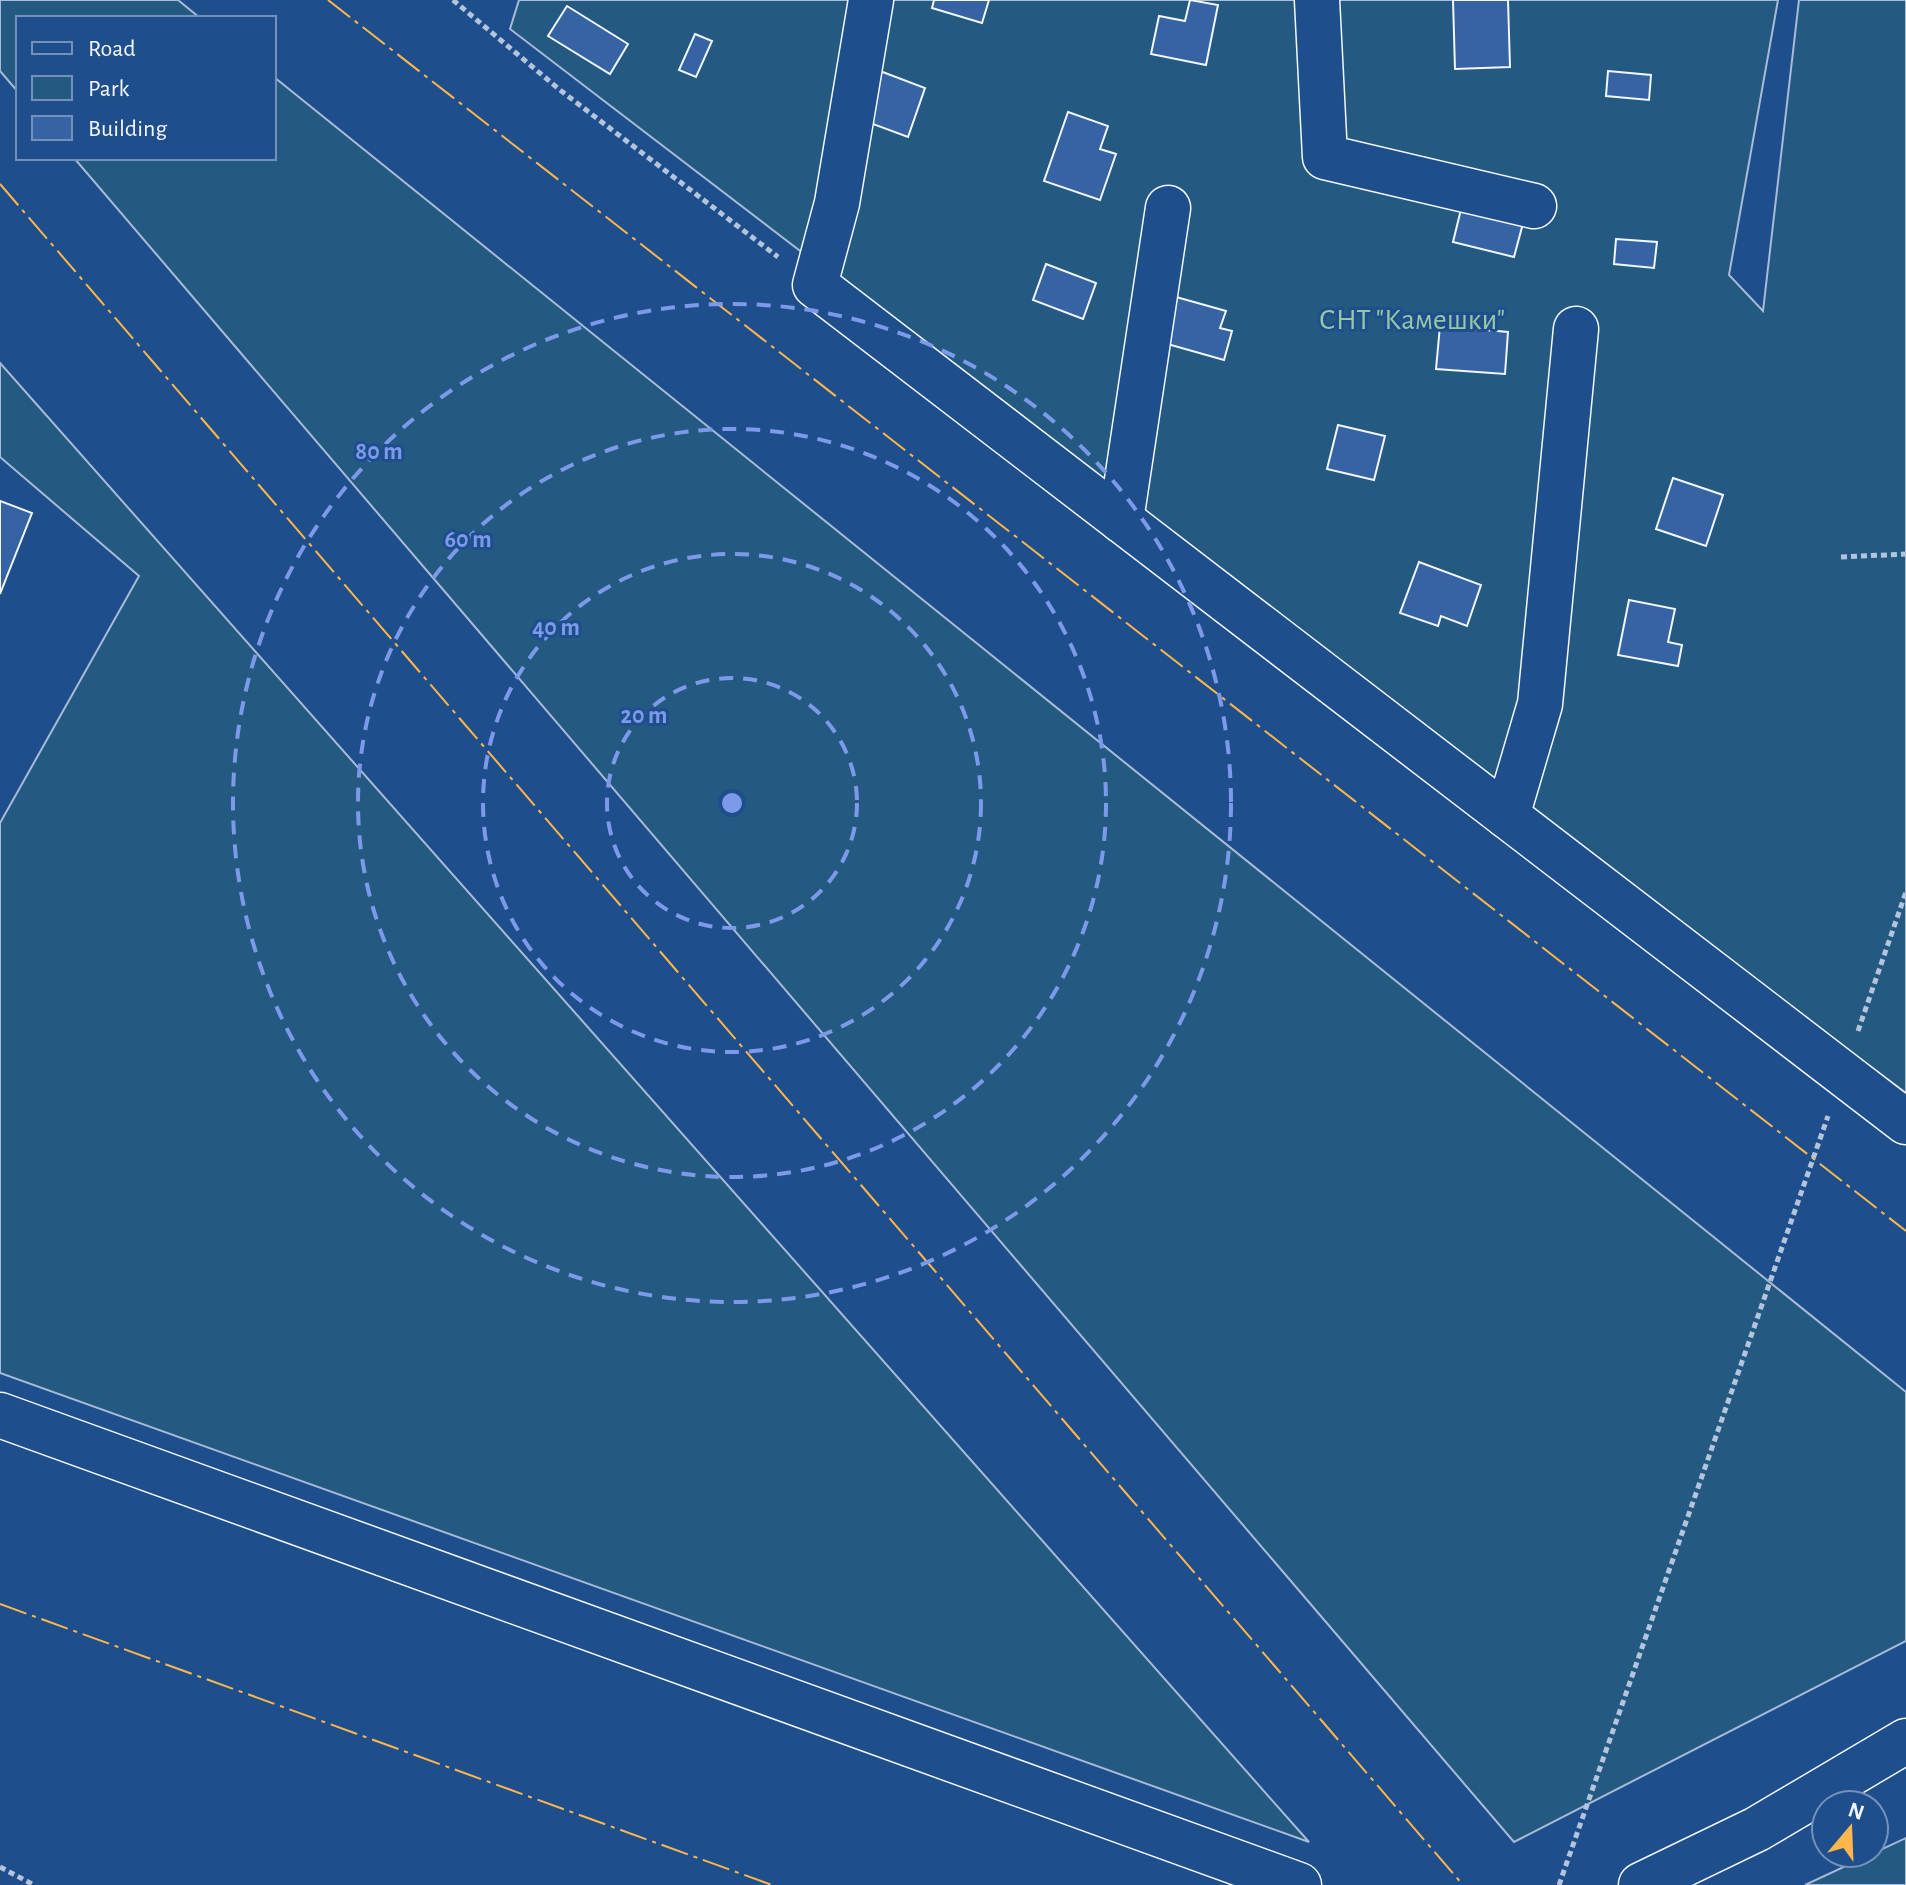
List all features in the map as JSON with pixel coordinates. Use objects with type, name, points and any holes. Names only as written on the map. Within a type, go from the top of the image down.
[{"type":"street","points":[[871,0],[837,203],[815,285],[1906,1122]]},
{"type":"street","points":[[1317,0],[1325,157],[1534,206]]},
{"type":"street","points":[[1121,520],[1168,208]]},
{"type":"street","points":[[1507,816],[1540,704],[1576,329]]},
{"type":"street","points":[[0,1415],[1299,1885]]},
{"type":"street","points":[[1641,1885],[1757,1829],[1906,1741]]},
{"type":"path","points":[[453,0],[560,90],[815,285]]},
{"type":"path","points":[[1841,557],[1906,554]]},
{"type":"path","points":[[1559,1885],[1906,892]]},
{"type":"path","points":[[0,1867],[34,1885]]},
{"type":"green space","points":[[0,0],[178,0],[198,16],[16,16],[16,90],[0,71]]},
{"type":"green space","name":"СНТ \"Камешки\"","points":[[519,0],[1778,0],[1729,275],[1763,311],[1799,0],[1906,0],[1906,1093],[1710,947],[510,29]]},
{"type":"green space","points":[[276,79],[1906,1392],[1906,1641],[1514,1842],[76,160],[276,160]]},
{"type":"green space","points":[[0,363],[1309,1842],[0,1373],[0,823],[139,576],[0,457]]},
{"type":"green space","points":[[1906,1838],[1906,1885],[1805,1885],[1839,1869],[1890,1869],[1890,1845]]},
{"type":"building","points":[[934,0],[989,0],[982,23],[932,8]]},
{"type":"building","points":[[1190,0],[1218,5],[1206,65],[1151,54],[1159,16],[1185,21]]},
{"type":"building","points":[[1453,0],[1508,0],[1510,67],[1455,69]]},
{"type":"building","points":[[567,6],[628,44],[610,74],[548,36]]},
{"type":"building","points":[[695,34],[712,41],[696,77],[679,70]]},
{"type":"building","points":[[880,71],[925,88],[908,137],[862,120]]},
{"type":"building","points":[[1608,71],[1651,75],[1649,100],[1606,96]]},
{"type":"building","points":[[1068,112],[1108,126],[1100,149],[1116,154],[1100,200],[1044,181]]},
{"type":"building","points":[[1464,197],[1526,212],[1514,257],[1453,242]]},
{"type":"building","points":[[1616,239],[1657,242],[1654,268],[1614,264]]},
{"type":"building","points":[[1046,264],[1096,283],[1083,319],[1033,300]]},
{"type":"building","points":[[1169,295],[1226,311],[1220,328],[1232,331],[1224,360],[1157,341]]},
{"type":"building","points":[[1440,326],[1508,332],[1505,374],[1436,369]]},
{"type":"building","points":[[1338,425],[1385,436],[1374,480],[1327,469]]},
{"type":"building","points":[[1673,478],[1723,495],[1706,546],[1656,529]]},
{"type":"building","points":[[0,501],[32,513],[0,594]]},
{"type":"building","points":[[1419,562],[1481,585],[1467,626],[1441,616],[1438,626],[1400,613]]},
{"type":"building","points":[[1629,600],[1675,609],[1668,642],[1682,645],[1678,666],[1618,655]]},
{"type":"power","points":[[328,0],[1906,1231]]},
{"type":"power","points":[[0,184],[1463,1885]]},
{"type":"power","points":[[0,1604],[772,1885]]}]
